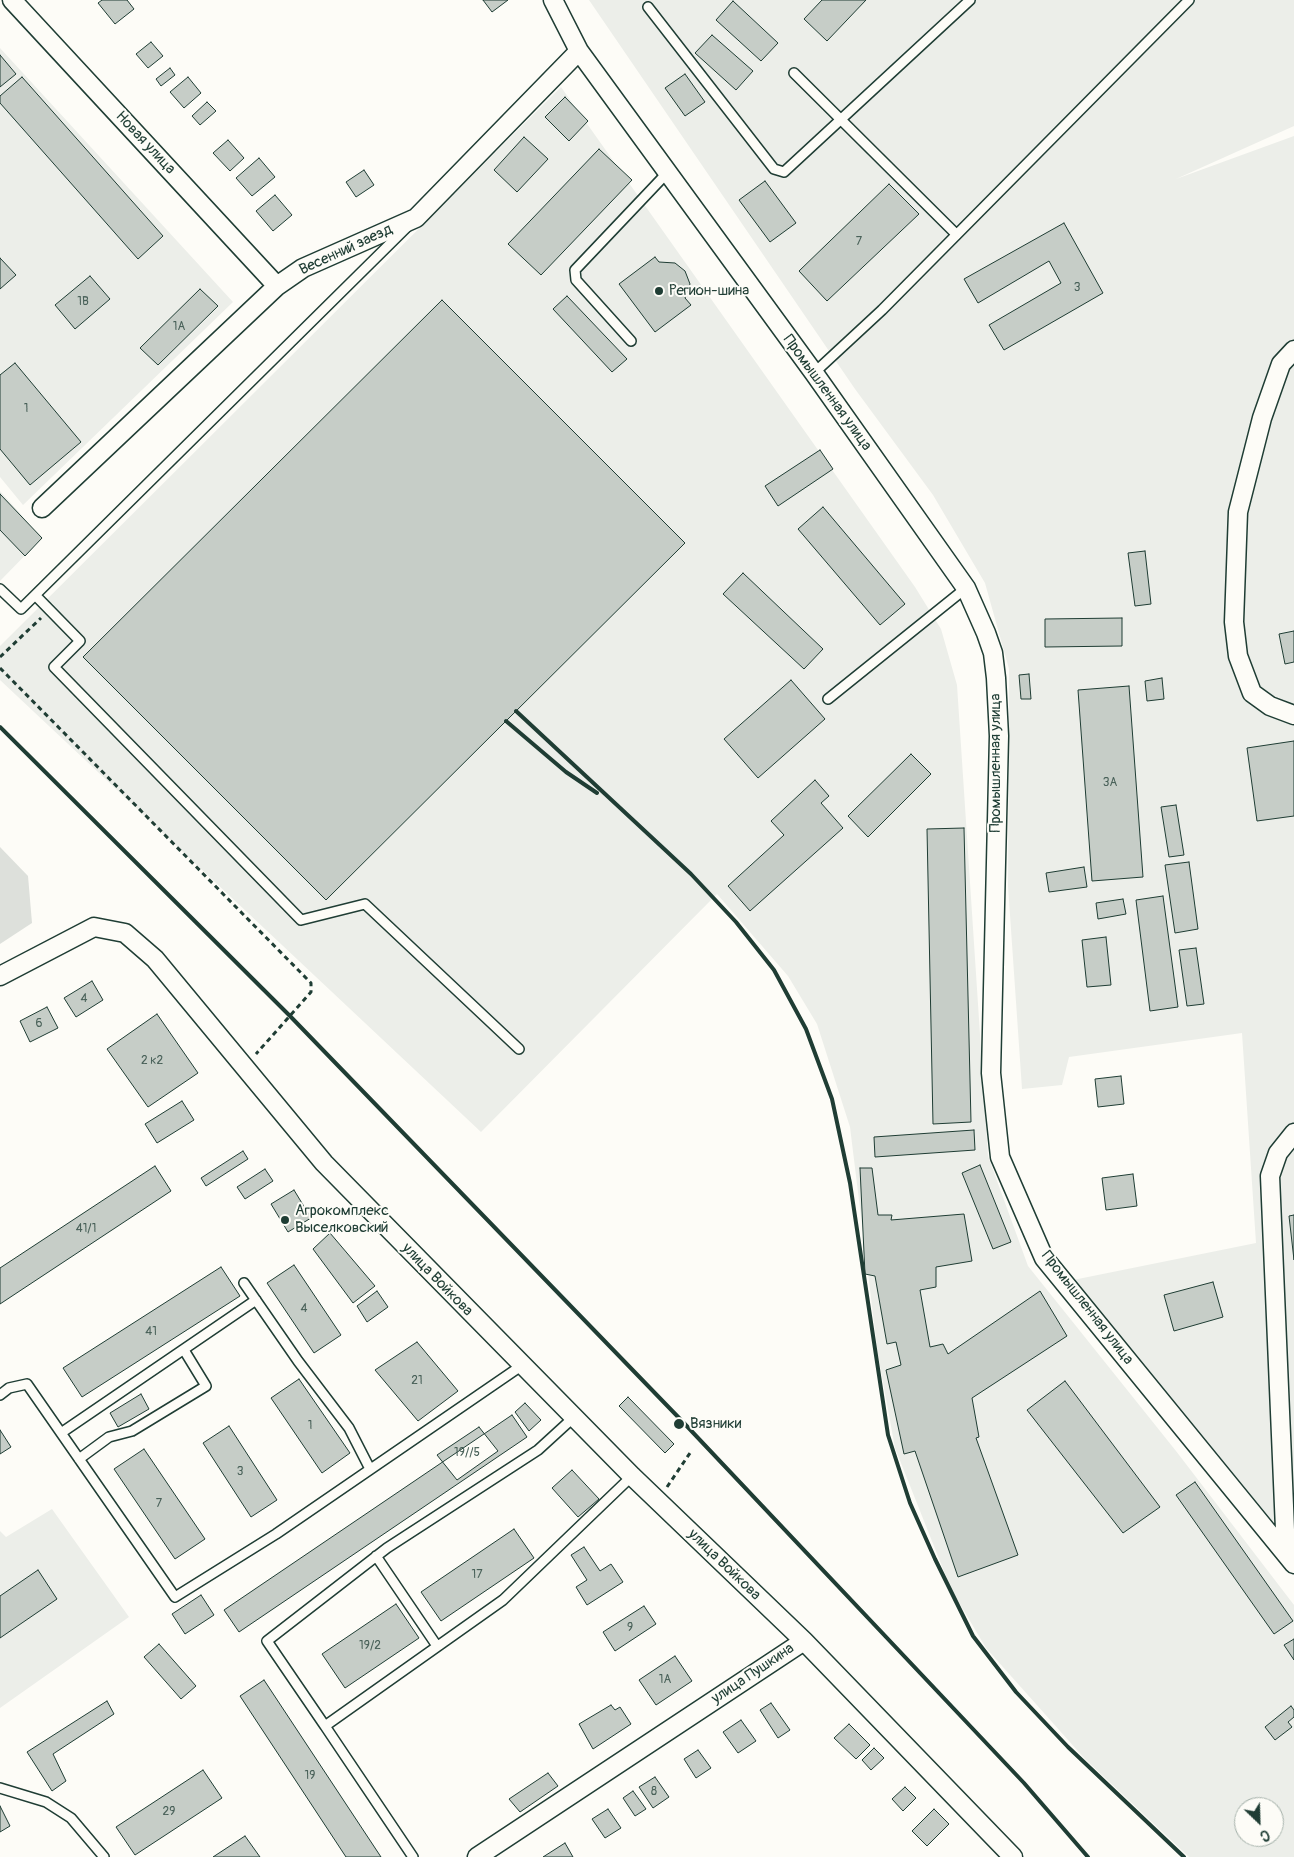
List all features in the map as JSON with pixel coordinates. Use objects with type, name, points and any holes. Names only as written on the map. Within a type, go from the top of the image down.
[{"type":"street","name":"Новая улица","points":[[12,0],[277,286]]},
{"type":"street","name":"Промышленная улица","points":[[553,0],[579,51],[814,373],[966,588],[993,653],[996,687],[999,746],[991,1073],[1000,1157],[1044,1258],[1290,1559]]},
{"type":"street","name":"Весенний заезд","points":[[42,508],[277,286],[303,268],[416,218],[579,51]]},
{"type":"street","points":[[1294,350],[1281,364],[1262,418],[1238,512],[1234,622],[1238,656],[1252,693],[1270,706],[1294,715]]},
{"type":"street","name":"улица Войкова","points":[[0,976],[94,927],[125,933],[155,959],[324,1164],[573,1418],[804,1641]]},
{"type":"street","points":[[1290,1559],[1270,1176],[1278,1153],[1294,1134]]},
{"type":"street","name":"улица Пушкина","points":[[478,1857],[804,1641],[1013,1857]]},
{"type":"lane","points":[[648,7],[774,169],[784,172],[970,0]]},
{"type":"lane","points":[[814,373],[882,310],[1189,0]]},
{"type":"lane","points":[[794,73],[956,234]]},
{"type":"lane","points":[[631,341],[576,280],[575,270],[667,173]]},
{"type":"lane","points":[[0,589],[21,610],[416,218]]},
{"type":"lane","points":[[828,699],[966,588]]},
{"type":"lane","points":[[35,595],[80,642],[54,667],[301,920],[365,904],[519,1049]]},
{"type":"lane","points":[[244,1283],[349,1428],[370,1469]]},
{"type":"lane","points":[[61,1433],[256,1300]]},
{"type":"lane","points":[[79,1459],[109,1437],[132,1431],[206,1386],[184,1350]]},
{"type":"lane","points":[[0,1395],[10,1388],[27,1384],[175,1597],[276,1534],[521,1366]]},
{"type":"lane","points":[[413,1857],[267,1641],[376,1556],[538,1450],[573,1418]]},
{"type":"lane","points":[[325,1726],[503,1600],[638,1482]]},
{"type":"lane","points":[[376,1556],[437,1646]]},
{"type":"lane","points":[[0,1788],[46,1802],[71,1818],[104,1857]]},
{"type":"path","points":[[0,657],[49,609]]},
{"type":"path","points":[[0,668],[311,983],[311,992],[255,1055]]},
{"type":"path","points":[[638,1482],[669,1487],[690,1453]]},
{"type":"shaded area","points":[[589,0],[1294,0],[1294,126],[1176,179],[1294,136],[1294,1555],[1073,1280],[1256,1243],[1242,1033],[1069,1057],[1062,1085],[1022,1089],[1008,886],[1009,669],[985,583],[933,495],[855,389]]},
{"type":"shaded area","points":[[0,48],[233,302],[23,505],[0,477]]},
{"type":"shaded area","points":[[561,87],[915,587],[941,629],[957,685],[988,1156],[1028,1266],[1176,1451],[1294,1605],[1294,1857],[1189,1857],[1085,1759],[986,1648],[951,1589],[895,1448],[878,1355],[850,1127],[817,1024],[788,976],[717,894],[481,1132],[0,680],[0,646]]},
{"type":"shaded area","points":[[0,491],[42,538],[0,581]]},
{"type":"shaded area","points":[[0,847],[28,876],[32,923],[0,944]]},
{"type":"shaded area","points":[[52,1509],[129,1617],[0,1708],[0,1531],[6,1537]]},
{"type":"building","points":[[102,0],[127,0],[134,9],[115,24],[98,3]]},
{"type":"building","points":[[483,0],[508,0],[492,12]]},
{"type":"building","points":[[822,0],[866,0],[827,41],[804,19]]},
{"type":"building","points":[[733,1],[778,43],[761,61],[716,20]]},
{"type":"building","points":[[712,35],[753,71],[736,90],[695,53]]},
{"type":"building","points":[[151,42],[163,56],[148,68],[136,54]]},
{"type":"building","points":[[0,55],[16,74],[0,87]]},
{"type":"building","points":[[170,68],[175,75],[161,86],[156,79]]},
{"type":"building","points":[[685,74],[705,102],[685,116],[665,88]]},
{"type":"building","points":[[22,77],[163,236],[138,259],[0,103],[0,96]]},
{"type":"building","points":[[188,77],[201,93],[184,108],[170,92]]},
{"type":"building","points":[[565,97],[588,121],[569,141],[545,117]]},
{"type":"building","points":[[207,102],[216,111],[200,125],[192,116]]},
{"type":"building","points":[[524,137],[548,159],[517,192],[494,170]]},
{"type":"building","points":[[228,140],[244,158],[230,171],[213,153]]},
{"type":"building","points":[[599,149],[632,180],[541,275],[508,244]]},
{"type":"building","points":[[259,158],[275,177],[252,196],[236,178]]},
{"type":"building","points":[[364,170],[374,185],[356,197],[346,182]]},
{"type":"building","points":[[765,181],[796,223],[770,242],[739,200]]},
{"type":"building","points":[[889,184],[919,214],[827,301],[799,271]]},
{"type":"building","points":[[275,195],[292,215],[273,231],[256,211]]},
{"type":"building","points":[[1064,223],[1103,293],[1004,350],[989,325],[1061,283],[1049,261],[978,303],[964,279]]},
{"type":"building","points":[[655,257],[659,262],[675,263],[685,271],[690,284],[685,298],[691,305],[655,332],[619,284]]},
{"type":"building","points":[[0,258],[16,275],[0,289]]},
{"type":"building","points":[[90,276],[110,299],[75,329],[55,305]]},
{"type":"building","points":[[200,289],[218,306],[158,365],[140,348]]},
{"type":"building","points":[[567,296],[627,359],[612,372],[553,309]]},
{"type":"building","points":[[442,300],[685,543],[326,900],[83,657]]},
{"type":"building","points":[[15,363],[81,442],[30,485],[0,449],[0,375]]},
{"type":"building","points":[[820,450],[833,469],[778,506],[765,486]]},
{"type":"building","points":[[0,494],[42,538],[25,556],[0,530]]},
{"type":"building","points":[[823,507],[905,604],[880,625],[798,529]]},
{"type":"building","points":[[1145,551],[1151,604],[1135,606],[1128,553]]},
{"type":"building","points":[[743,573],[823,649],[804,669],[723,594]]},
{"type":"building","points":[[1122,618],[1122,646],[1045,647],[1045,619]]},
{"type":"building","points":[[1294,631],[1294,662],[1285,664],[1279,634]]},
{"type":"building","points":[[1029,674],[1031,699],[1021,699],[1019,675]]},
{"type":"building","points":[[1162,678],[1164,699],[1147,701],[1145,681]]},
{"type":"building","points":[[791,680],[825,719],[758,778],[724,739]]},
{"type":"building","points":[[1129,686],[1143,877],[1092,881],[1078,690]]},
{"type":"building","points":[[1294,741],[1294,816],[1257,821],[1247,748]]},
{"type":"building","points":[[911,754],[931,774],[868,837],[848,816]]},
{"type":"building","points":[[815,780],[829,796],[821,803],[843,828],[750,911],[728,886],[784,835],[771,821]]},
{"type":"building","points":[[1176,805],[1184,855],[1169,857],[1161,807]]},
{"type":"building","points":[[964,828],[971,1122],[933,1124],[927,829]]},
{"type":"building","points":[[1189,862],[1198,929],[1175,933],[1165,865]]},
{"type":"building","points":[[1084,867],[1087,887],[1049,892],[1046,873]]},
{"type":"building","points":[[1163,896],[1178,1007],[1150,1011],[1136,900]]},
{"type":"building","points":[[1123,899],[1126,914],[1098,919],[1096,903]]},
{"type":"building","points":[[1106,937],[1111,985],[1087,987],[1082,940]]},
{"type":"building","points":[[1196,948],[1204,1004],[1187,1006],[1179,950]]},
{"type":"building","points":[[92,981],[103,1000],[76,1017],[64,998]]},
{"type":"building","points":[[47,1007],[58,1028],[30,1042],[20,1021]]},
{"type":"building","points":[[157,1014],[198,1073],[148,1107],[107,1049]]},
{"type":"building","points":[[1121,1076],[1124,1104],[1098,1107],[1095,1079]]},
{"type":"building","points":[[182,1101],[194,1120],[157,1143],[145,1124]]},
{"type":"building","points":[[974,1130],[975,1150],[875,1157],[874,1137]]},
{"type":"building","points":[[243,1151],[248,1159],[206,1186],[201,1178]]},
{"type":"building","points":[[980,1165],[1011,1242],[993,1249],[962,1173]]},
{"type":"building","points":[[155,1166],[171,1191],[0,1304],[0,1268]]},
{"type":"building","points":[[860,1168],[872,1168],[878,1215],[892,1215],[891,1220],[964,1214],[972,1261],[936,1267],[936,1287],[920,1290],[930,1347],[943,1344],[948,1354],[1040,1291],[1067,1336],[972,1398],[979,1437],[976,1438],[1018,1555],[958,1577],[915,1451],[904,1454],[886,1370],[901,1365],[896,1342],[887,1344],[875,1276],[865,1274]]},
{"type":"building","points":[[265,1169],[273,1181],[245,1199],[237,1187]]},
{"type":"building","points":[[1133,1174],[1137,1206],[1106,1210],[1102,1178]]},
{"type":"building","points":[[294,1190],[311,1218],[288,1232],[271,1204]]},
{"type":"building","points":[[1294,1215],[1294,1260],[1289,1216]]},
{"type":"building","points":[[330,1233],[375,1286],[353,1303],[313,1249]]},
{"type":"building","points":[[294,1265],[341,1335],[314,1353],[267,1283]]},
{"type":"building","points":[[221,1267],[240,1296],[82,1397],[63,1368]]},
{"type":"building","points":[[1213,1282],[1223,1317],[1174,1331],[1164,1295]]},
{"type":"building","points":[[377,1291],[388,1307],[367,1322],[357,1306]]},
{"type":"building","points":[[417,1342],[458,1391],[418,1421],[375,1370]]},
{"type":"building","points":[[299,1379],[350,1453],[322,1473],[271,1398]]},
{"type":"building","points":[[1065,1381],[1160,1507],[1123,1533],[1027,1410]]},
{"type":"building","points":[[141,1394],[149,1409],[118,1427],[110,1413]]},
{"type":"building","points":[[628,1397],[674,1444],[665,1453],[619,1406]]},
{"type":"building","points":[[525,1403],[541,1420],[529,1431],[515,1412]]},
{"type":"building","points":[[512,1415],[527,1437],[239,1632],[224,1610]]},
{"type":"building","points":[[229,1426],[277,1500],[251,1517],[203,1443]]},
{"type":"building","points":[[479,1427],[498,1451],[457,1480],[437,1455]]},
{"type":"building","points":[[0,1430],[11,1447],[0,1454]]},
{"type":"building","points":[[144,1449],[205,1539],[175,1559],[114,1469]]},
{"type":"building","points":[[572,1470],[599,1499],[578,1517],[552,1488]]},
{"type":"building","points":[[1195,1482],[1293,1621],[1274,1634],[1176,1495]]},
{"type":"building","points":[[514,1529],[534,1558],[441,1621],[421,1592]]},
{"type":"building","points":[[584,1547],[600,1571],[611,1564],[623,1582],[587,1605],[576,1587],[587,1580],[571,1555]]},
{"type":"building","points":[[38,1570],[57,1599],[0,1638],[0,1596]]},
{"type":"building","points":[[201,1595],[214,1615],[185,1634],[172,1614]]},
{"type":"building","points":[[396,1604],[419,1638],[345,1688],[322,1654]]},
{"type":"building","points":[[644,1606],[656,1624],[615,1651],[603,1632]]},
{"type":"building","points":[[1294,1639],[1294,1660],[1284,1645]]},
{"type":"building","points":[[159,1644],[196,1686],[181,1699],[144,1657]]},
{"type":"building","points":[[675,1656],[692,1681],[656,1705],[639,1680]]},
{"type":"building","points":[[264,1680],[381,1857],[346,1857],[240,1696]]},
{"type":"building","points":[[107,1701],[114,1714],[53,1754],[66,1781],[52,1791],[27,1752]]},
{"type":"building","points":[[771,1703],[790,1730],[778,1738],[760,1710]]},
{"type":"building","points":[[611,1705],[615,1710],[620,1707],[631,1724],[593,1749],[579,1724]]},
{"type":"building","points":[[1291,1706],[1294,1710],[1294,1717],[1288,1722],[1292,1727],[1275,1740],[1265,1727]]},
{"type":"building","points":[[741,1720],[756,1741],[738,1753],[723,1732]]},
{"type":"building","points":[[849,1724],[870,1745],[856,1759],[834,1738]]},
{"type":"building","points":[[874,1748],[884,1758],[871,1770],[862,1760]]},
{"type":"building","points":[[698,1750],[711,1768],[696,1778],[684,1759]]},
{"type":"building","points":[[203,1770],[222,1798],[135,1855],[116,1827]]},
{"type":"building","points":[[548,1773],[558,1786],[520,1812],[509,1799]]},
{"type":"building","points":[[655,1777],[669,1797],[653,1808],[639,1787]]},
{"type":"building","points":[[905,1787],[916,1798],[903,1811],[892,1799]]},
{"type":"building","points":[[633,1791],[646,1809],[635,1816],[623,1798]]},
{"type":"building","points":[[0,1806],[10,1826],[0,1832]]},
{"type":"building","points":[[608,1809],[621,1828],[605,1838],[592,1819]]},
{"type":"building","points":[[934,1809],[949,1824],[927,1846],[912,1831]]},
{"type":"building","points":[[245,1836],[260,1857],[213,1857]]},
{"type":"building","points":[[565,1843],[573,1857],[543,1857]]},
{"type":"railway","points":[[516,711],[691,874],[736,922],[774,970],[806,1029],[832,1099],[850,1183],[888,1435],[910,1503],[935,1559],[973,1636],[1016,1692],[1068,1747],[1184,1857]]},
{"type":"railway","points":[[506,721],[566,772],[597,793]]},
{"type":"railway","points":[[0,727],[290,1016],[682,1421],[1024,1783],[1088,1857]]},
{"type":"place","name":"Регион-шина","points":[[659,291]]},
{"type":"place","name":"Агрокомплекс Выселковский","points":[[285,1220]]},
{"type":"place","name":"Вязники","points":[[679,1424]]}]
